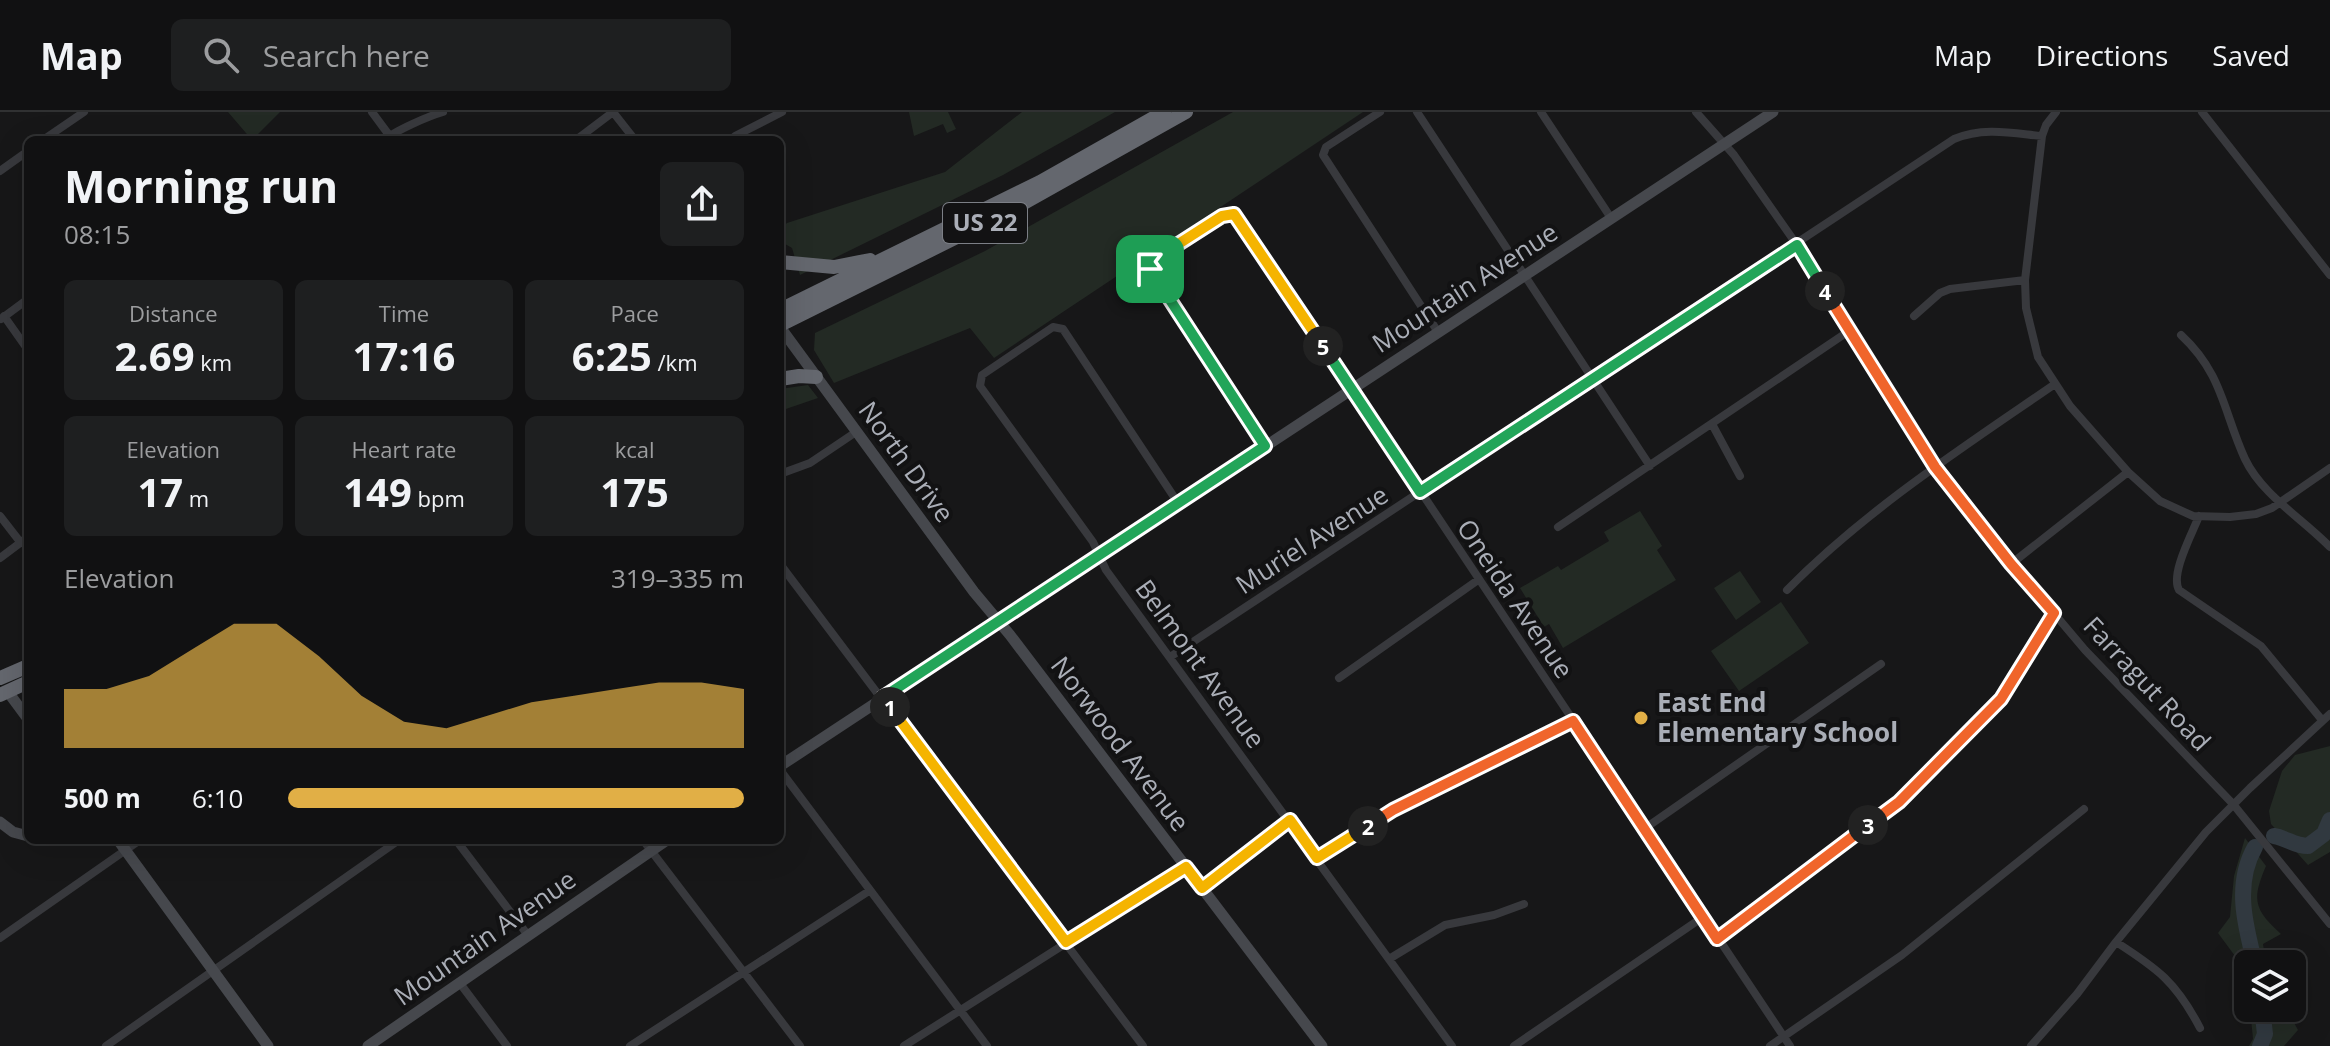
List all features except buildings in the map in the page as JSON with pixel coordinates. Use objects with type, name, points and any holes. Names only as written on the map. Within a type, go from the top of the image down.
[{"type":"highway","name":"US 22","points":[[784,308],[1040,182],[1164,112]]},
{"type":"highway","name":"US 22","points":[[784,324],[1015,208],[1186,112]]},
{"type":"highway","points":[[784,262],[834,267],[894,255]]},
{"type":"highway","points":[[784,378],[816,377]]},
{"type":"street","points":[[49,136],[84,112]]},
{"type":"street","points":[[372,112],[386,136]]},
{"type":"street","points":[[391,136],[427,116],[443,112]]},
{"type":"street","points":[[581,136],[613,112],[632,136]]},
{"type":"street","points":[[735,136],[782,112]]},
{"type":"street","points":[[1380,112],[1326,147],[1323,155],[1438,332]]},
{"type":"street","points":[[1417,112],[1650,466]]},
{"type":"street","points":[[1541,112],[1611,218]]},
{"type":"street","name":"Farragut Road","points":[[1696,112],[1734,155],[1797,245],[1935,467],[2011,564],[2085,650],[2233,804],[2330,924]]},
{"type":"street","name":"Mountain Avenue","points":[[784,765],[1773,112]]},
{"type":"street","points":[[2056,112],[2042,136],[2025,280],[2031,338],[2038,357],[2070,406],[2128,472],[2160,501],[2199,516],[2256,514],[2283,503],[2330,468]]},
{"type":"street","points":[[2202,112],[2330,275]]},
{"type":"street","name":"Muriel Avenue","points":[[1170,657],[1954,139],[1992,130],[2042,136]]},
{"type":"street","points":[[0,171],[24,154]]},
{"type":"street","name":"Oneida Avenue","points":[[1265,446],[1150,269],[1155,259],[1222,216],[1234,214],[1790,1046]]},
{"type":"street","points":[[1914,316],[1940,293],[1950,289],[2025,280]]},
{"type":"street","points":[[24,302],[2,318],[24,345]]},
{"type":"street","name":"Belmont Avenue","points":[[1178,503],[1063,329],[1058,327],[986,370],[980,386],[1099,555],[1106,570],[1452,1046]]},
{"type":"street","points":[[1558,527],[1849,331]]},
{"type":"street","name":"North Drive","points":[[784,332],[998,622]]},
{"type":"street","points":[[2181,335],[2207,366],[2222,393],[2245,460],[2267,490],[2330,547]]},
{"type":"street","points":[[1787,590],[1826,550],[1935,467],[2055,384]]},
{"type":"street","points":[[1712,424],[1740,476]]},
{"type":"street","points":[[784,473],[810,463],[856,432]]},
{"type":"street","points":[[2011,564],[2128,472]]},
{"type":"street","points":[[0,516],[24,540],[0,558]]},
{"type":"street","points":[[2031,1046],[2077,994],[2206,832],[2326,717],[2261,646],[2179,590],[2176,585],[2177,571],[2199,516]]},
{"type":"street","points":[[784,569],[1143,1046]]},
{"type":"street","points":[[1339,678],[1478,580]]},
{"type":"street","points":[[1717,939],[1899,802],[2001,699],[2054,613]]},
{"type":"street","name":"Norwood Avenue","points":[[998,622],[1322,1046]]},
{"type":"street","points":[[1644,829],[1881,664]]},
{"type":"street","points":[[8,679],[24,711]]},
{"type":"street","points":[[1317,858],[1393,810],[1573,721]]},
{"type":"street","points":[[784,774],[987,1046]]},
{"type":"street","points":[[1770,1046],[1902,955],[2084,809]]},
{"type":"street","points":[[1202,888],[1290,820]]},
{"type":"street","points":[[0,822],[13,832],[24,835]]},
{"type":"street","points":[[106,1046],[393,844]]},
{"type":"street","points":[[459,844],[527,934]]},
{"type":"street","points":[[646,844],[800,1046]]},
{"type":"street","name":"Mountain Avenue","points":[[368,1046],[661,844]]},
{"type":"street","points":[[0,938],[121,845],[268,1046]]},
{"type":"street","points":[[904,1046],[1186,867]]},
{"type":"street","points":[[630,1046],[869,891]]},
{"type":"street","points":[[1389,959],[1445,925],[1494,915],[1524,904]]},
{"type":"street","points":[[1514,1046],[1703,917]]},
{"type":"street","points":[[2116,942],[2169,979],[2188,1004],[2200,1028]]},
{"type":"street","points":[[459,982],[507,1046]]},
{"type":"shaded area","points":[[228,112],[280,112],[256,136],[249,136]]},
{"type":"shaded area","points":[[909,112],[948,112],[956,129],[947,133],[943,124],[914,136]]},
{"type":"shaded area","points":[[1022,112],[1115,112],[1003,175],[800,275],[792,248],[784,243],[784,226],[787,223],[945,172]]},
{"type":"shaded area","points":[[1233,112],[1363,112],[994,358],[970,328],[834,383],[814,350],[815,333],[985,251]]},
{"type":"shaded area","points":[[808,385],[818,398],[784,410],[784,388]]},
{"type":"shaded area","points":[[1640,511],[1662,546],[1657,550],[1676,580],[1563,648],[1549,624],[1544,627],[1520,588],[1558,566],[1561,570],[1609,541],[1604,532]]},
{"type":"shaded area","points":[[1740,571],[1761,602],[1736,620],[1714,588]]},
{"type":"shaded area","points":[[1781,602],[1809,643],[1739,691],[1711,651]]},
{"type":"shaded area","points":[[2330,746],[2330,852],[2308,865],[2271,824],[2269,811],[2282,771],[2295,755]]},
{"type":"shaded area","points":[[2245,838],[2266,866],[2258,887],[2260,910],[2281,934],[2263,944],[2264,950],[2234,950],[2234,955],[2218,933],[2230,917],[2234,876]]},
{"type":"shaded area","points":[[2251,1022],[2294,1022],[2298,1030],[2284,1046],[2249,1046],[2253,1039]]},
{"type":"waterway","points":[[2274,836],[2308,846],[2324,834],[2330,820]]},
{"type":"waterway","points":[[2252,950],[2243,890],[2255,847]]},
{"type":"waterway","points":[[2260,1046],[2265,1034],[2264,1022]]},
{"type":"place","name":"East End Elementary School","points":[[1641,718]]},
{"type":"route","points":[[1228,213],[1238,217],[1420,492],[1797,245],[1935,467],[2054,613],[2001,699],[1899,802],[1717,939],[1573,721],[1393,810],[1317,858],[1290,820],[1202,888],[1186,867],[1066,942],[882,698],[1265,446],[1150,269],[1155,259],[1222,216],[1228,213]]}]
